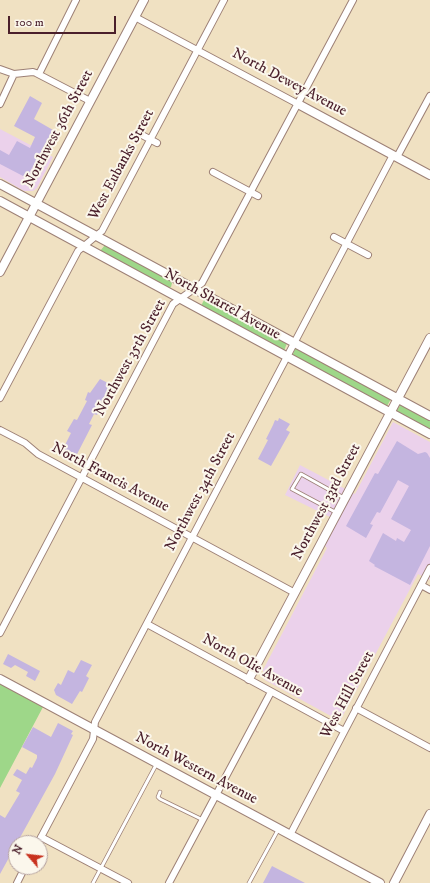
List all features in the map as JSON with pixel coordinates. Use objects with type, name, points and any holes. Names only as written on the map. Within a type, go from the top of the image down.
[{"type":"street","points":[[39,74],[76,0]]},
{"type":"street","name":"Northwest 36th Street","points":[[0,272],[144,0]]},
{"type":"street","name":"West Eubanks Street","points":[[0,398],[78,252],[102,231],[224,0]]},
{"type":"street","name":"Northwest 35th Street","points":[[0,633],[173,304],[202,284],[352,0]]},
{"type":"street","name":"North Dewey Avenue","points":[[135,17],[430,175]]},
{"type":"street","points":[[0,69],[14,74],[32,72],[39,74],[90,101]]},
{"type":"street","points":[[0,104],[14,74]]},
{"type":"street","name":"Northwest 34th Street","points":[[43,835],[94,739],[93,730],[286,356],[346,244],[430,96]]},
{"type":"street","points":[[142,135],[157,143]]},
{"type":"street","points":[[213,172],[258,196]]},
{"type":"street","name":"North Shartel Avenue","points":[[0,184],[430,416]]},
{"type":"street","name":"North Shartel Avenue","points":[[0,201],[430,434]]},
{"type":"street","points":[[334,238],[368,255]]},
{"type":"street","name":"Northwest 33rd Street","points":[[249,679],[430,338]]},
{"type":"street","name":"North Francis Avenue","points":[[0,430],[25,443],[38,454],[81,478],[294,593]]},
{"type":"street","name":"West Hill Street","points":[[290,835],[430,568]]},
{"type":"street","points":[[421,585],[430,590]]},
{"type":"street","name":"North Olie Avenue","points":[[147,624],[344,731]]},
{"type":"street","name":"North Western Avenue","points":[[0,679],[380,883]]},
{"type":"street","points":[[169,883],[271,692]]},
{"type":"street","points":[[356,708],[430,748]]},
{"type":"street","points":[[394,883],[430,814]]},
{"type":"street","points":[[48,844],[128,883]]},
{"type":"lane","points":[[337,513],[292,489],[301,474],[345,498]]},
{"type":"lane","points":[[93,883],[157,764]]},
{"type":"lane","points":[[160,792],[158,797],[160,799],[203,820]]},
{"type":"lane","points":[[249,883],[278,829]]},
{"type":"shaded area","points":[[0,129],[53,157],[37,188],[33,191],[24,191],[0,177]]},
{"type":"shaded area","points":[[393,422],[430,442],[430,580],[418,574],[340,721],[265,680],[263,677],[263,670],[327,548],[325,546],[338,521],[285,495],[300,465],[355,494]]},
{"type":"green space","points":[[105,245],[171,280],[171,287],[169,288],[100,251]]},
{"type":"green space","points":[[205,298],[287,343],[284,351],[201,306]]},
{"type":"green space","points":[[296,347],[391,399],[387,406],[292,356]]},
{"type":"green space","points":[[401,404],[430,419],[430,430],[396,412]]},
{"type":"green space","points":[[0,684],[43,707],[0,788]]},
{"type":"building","points":[[30,96],[42,103],[34,119],[53,130],[28,175],[23,176],[0,164],[0,150],[9,155],[17,141],[30,148],[35,137],[14,126]]},
{"type":"building","points":[[100,379],[110,384],[109,387],[111,388],[101,402],[104,403],[97,415],[94,414],[89,424],[92,425],[73,462],[60,455],[71,433],[67,431],[74,419],[77,420],[87,401],[85,400],[88,392],[90,393]]},
{"type":"building","points":[[279,418],[290,424],[286,430],[290,432],[271,466],[258,459],[268,440],[266,439],[275,420],[278,421]]},
{"type":"building","points":[[397,441],[418,454],[425,452],[427,453],[430,458],[430,546],[410,585],[374,566],[375,565],[369,561],[383,533],[396,541],[397,538],[404,542],[411,530],[391,519],[409,486],[398,480],[380,513],[377,512],[370,524],[373,525],[366,538],[346,526],[375,473],[378,474]]},
{"type":"building","points":[[8,654],[40,671],[35,681],[26,676],[28,672],[15,665],[11,668],[3,664]]},
{"type":"building","points":[[81,660],[92,665],[86,676],[89,678],[82,692],[80,691],[72,704],[56,695],[54,690],[58,683],[61,685],[68,670],[74,673]]},
{"type":"building","points":[[58,723],[73,731],[71,734],[73,735],[55,774],[21,835],[8,835],[8,859],[0,874],[0,815],[5,818],[20,793],[16,791],[22,780],[13,775],[17,769],[26,774],[30,767],[32,768],[37,758],[37,755],[22,747],[33,727],[51,737]]},
{"type":"building","points":[[272,866],[305,883],[263,883]]}]
